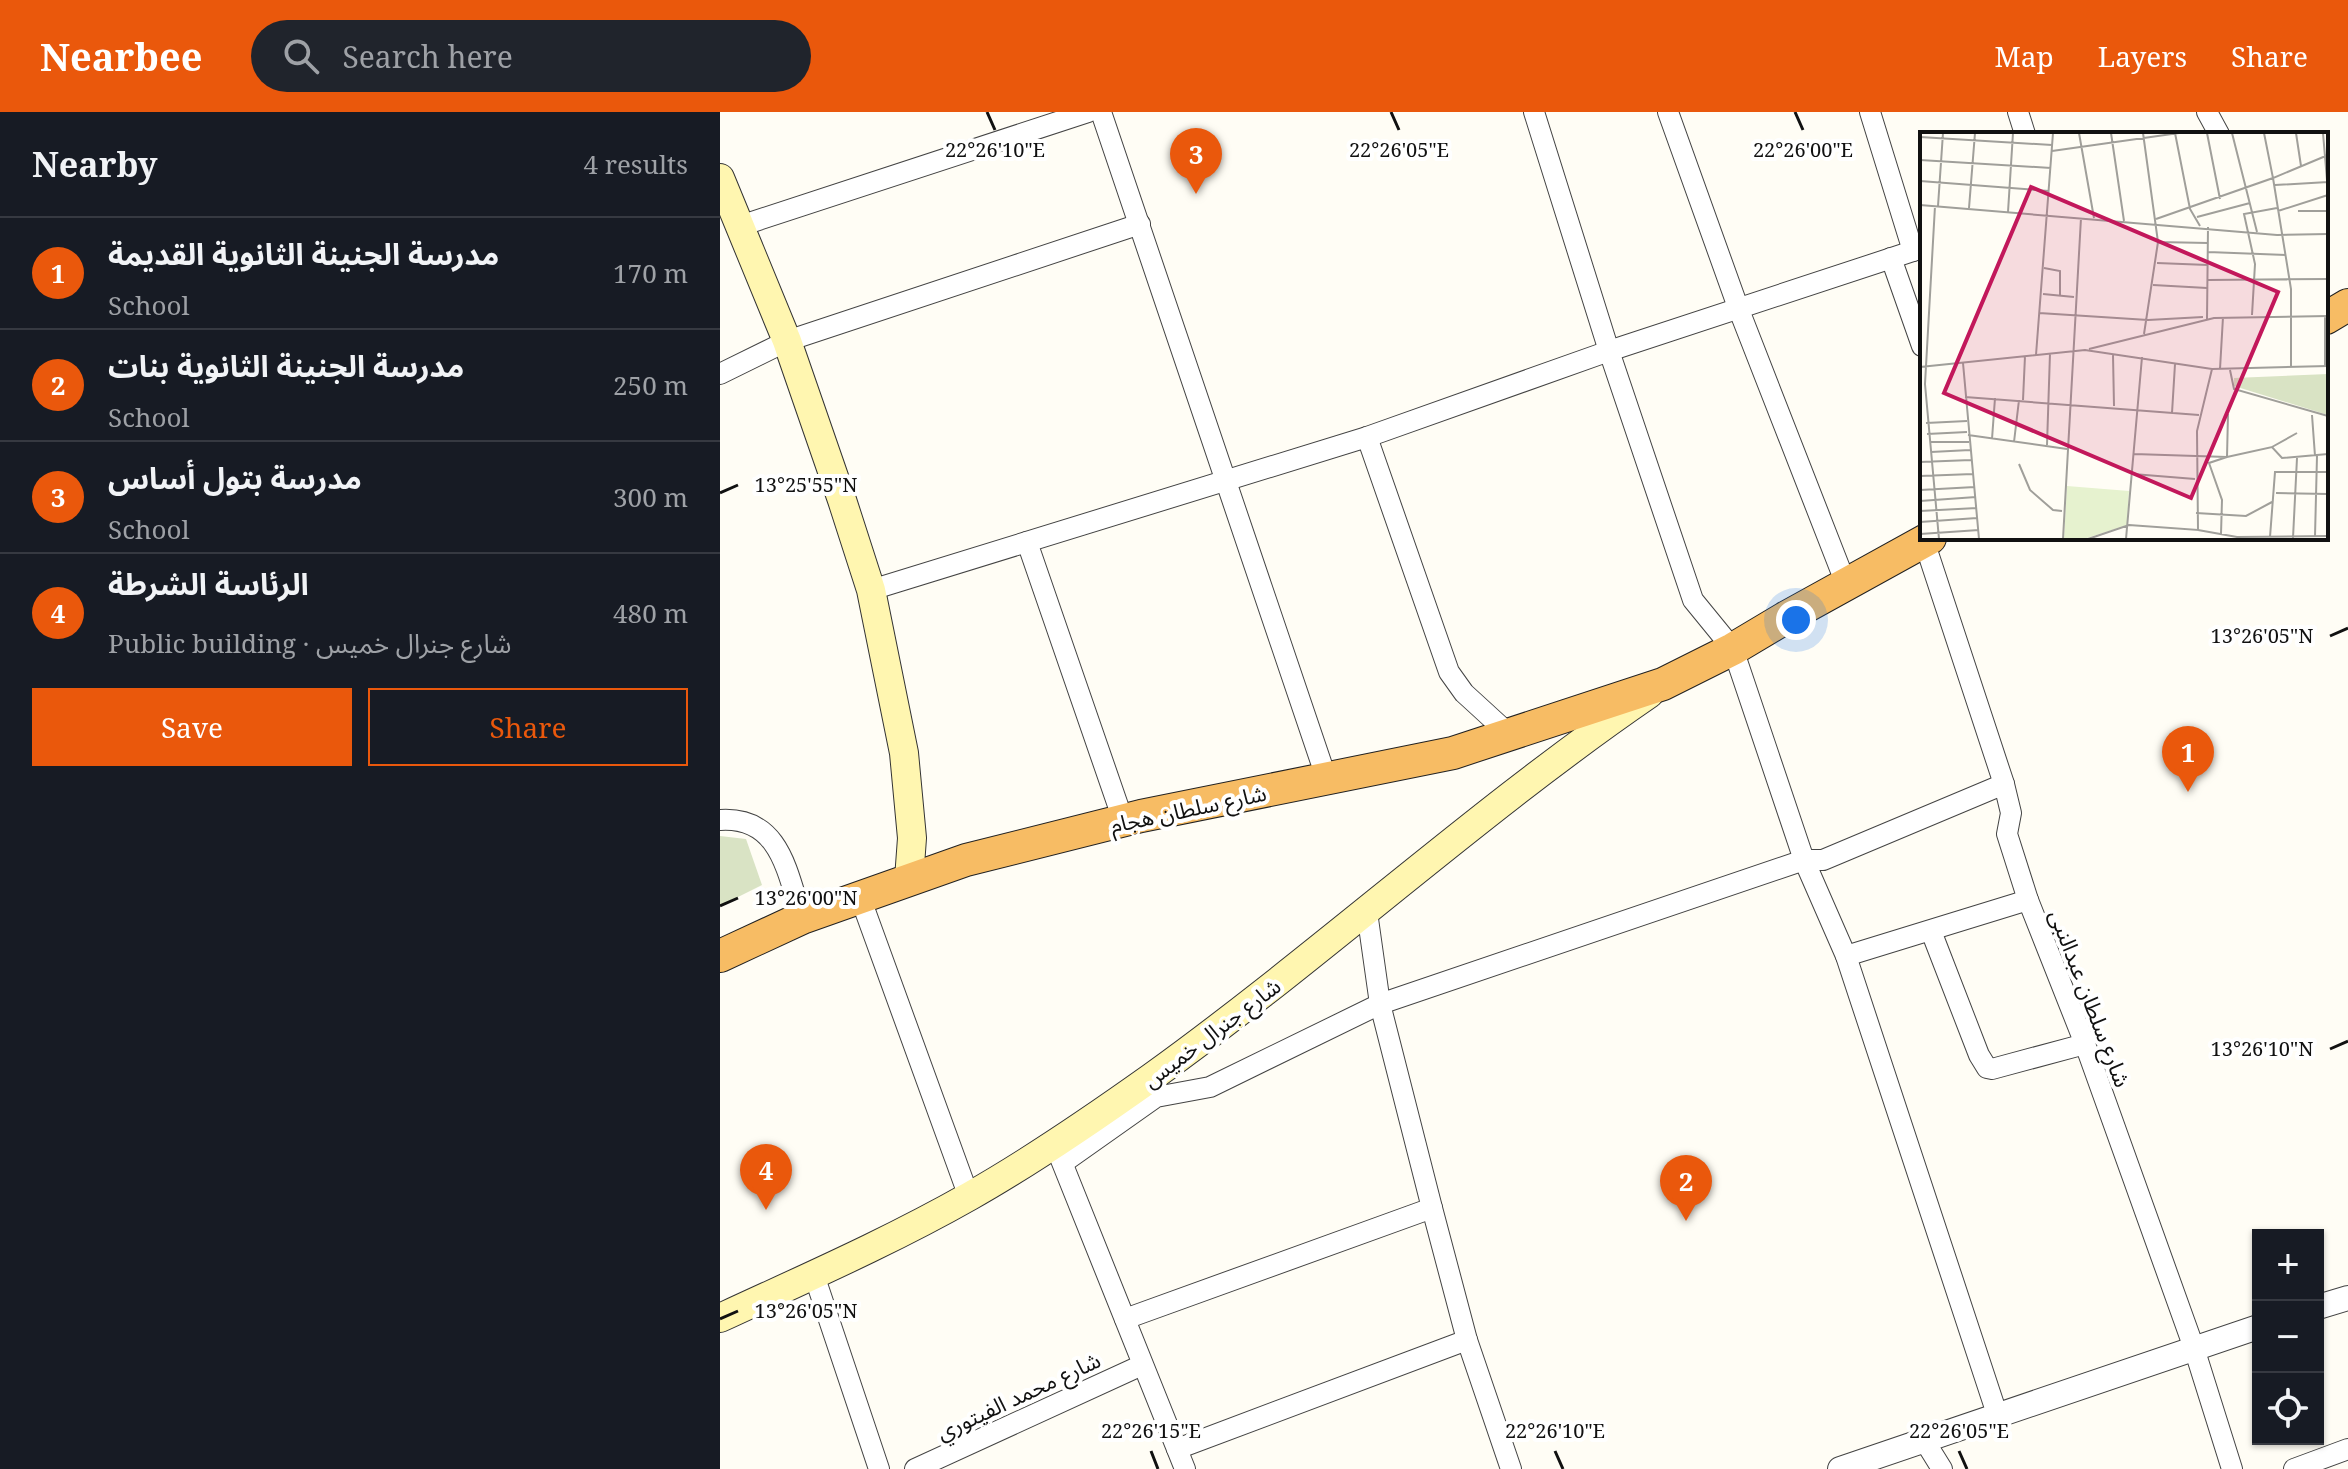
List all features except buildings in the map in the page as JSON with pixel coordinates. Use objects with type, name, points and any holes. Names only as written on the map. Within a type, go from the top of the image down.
[{"type":"highway","points":[[2328,317],[2348,305]]},
{"type":"highway","name":"شارع سلطان هجام","points":[[720,956],[802,918],[966,860],[1123,820],[1453,753],[1663,684],[1733,649],[1927,540]]},
{"type":"main road","points":[[720,178],[787,341],[871,590],[904,753],[912,838],[909,879]]},
{"type":"main road","name":"شارع جنرال خميس","points":[[720,1318],[814,1275],[1059,1153],[1151,1077],[1367,912],[1570,751],[1663,684]]},
{"type":"street","points":[[740,226],[1088,112]]},
{"type":"street","points":[[1101,112],[1327,780]]},
{"type":"street","points":[[1534,112],[1609,351],[1693,600],[1733,649],[1804,860],[1846,956],[1997,1414]]},
{"type":"street","points":[[1668,112],[1739,310],[1846,584]]},
{"type":"street","points":[[871,590],[1367,437],[1609,351],[1917,249],[1870,112]]},
{"type":"street","points":[[2018,112],[2024,132]]},
{"type":"street","points":[[2207,112],[2218,132]]},
{"type":"street","points":[[723,368],[787,341],[1140,224]]},
{"type":"street","points":[[1891,258],[1920,340]]},
{"type":"street","points":[[1367,437],[1449,672],[1455,684],[1511,736]]},
{"type":"street","name":"شارع سلطان عبدالنبى","points":[[1927,540],[2004,784],[2011,813],[2007,834],[2028,900],[2085,1044],[2194,1348],[2232,1469]]},
{"type":"street","points":[[1027,542],[1123,820]]},
{"type":"street","points":[[1185,1469],[1059,1153],[1156,1097],[1210,1087],[1380,1004],[1804,860],[1823,860],[2004,784]]},
{"type":"street","points":[[720,820],[735,819],[761,827],[774,841],[802,918]]},
{"type":"street","points":[[860,897],[969,1197]]},
{"type":"street","points":[[1846,956],[2028,900]]},
{"type":"street","points":[[1367,912],[1380,1004],[1503,1467]]},
{"type":"street","points":[[1931,931],[1979,1055],[1987,1068],[2018,1063],[2085,1044]]},
{"type":"street","points":[[1125,1319],[1432,1208]]},
{"type":"street","points":[[814,1275],[879,1469]]},
{"type":"street","points":[[2324,1305],[2348,1298]]},
{"type":"street","points":[[1840,1469],[2252,1329]]},
{"type":"street","points":[[1177,1449],[1467,1340]]},
{"type":"street","name":"شارع محمد الفيتوري","points":[[915,1469],[1142,1365]]},
{"type":"street","points":[[1924,1440],[1942,1469]]},
{"type":"street","points":[[2294,1469],[2348,1449]]},
{"type":"green space","points":[[720,836],[746,839],[762,885],[720,906]]},
{"type":"place","name":"مدرسة بتول أساس","points":[[1196,194]]},
{"type":"place","name":"مدرسة الجنينة الثانوية القديمة","points":[[2188,792]]},
{"type":"place","name":"الرئاسة الشرطة","points":[[766,1210]]},
{"type":"place","name":"مدرسة الجنينة الثانوية بنات","points":[[1686,1221]]}]
